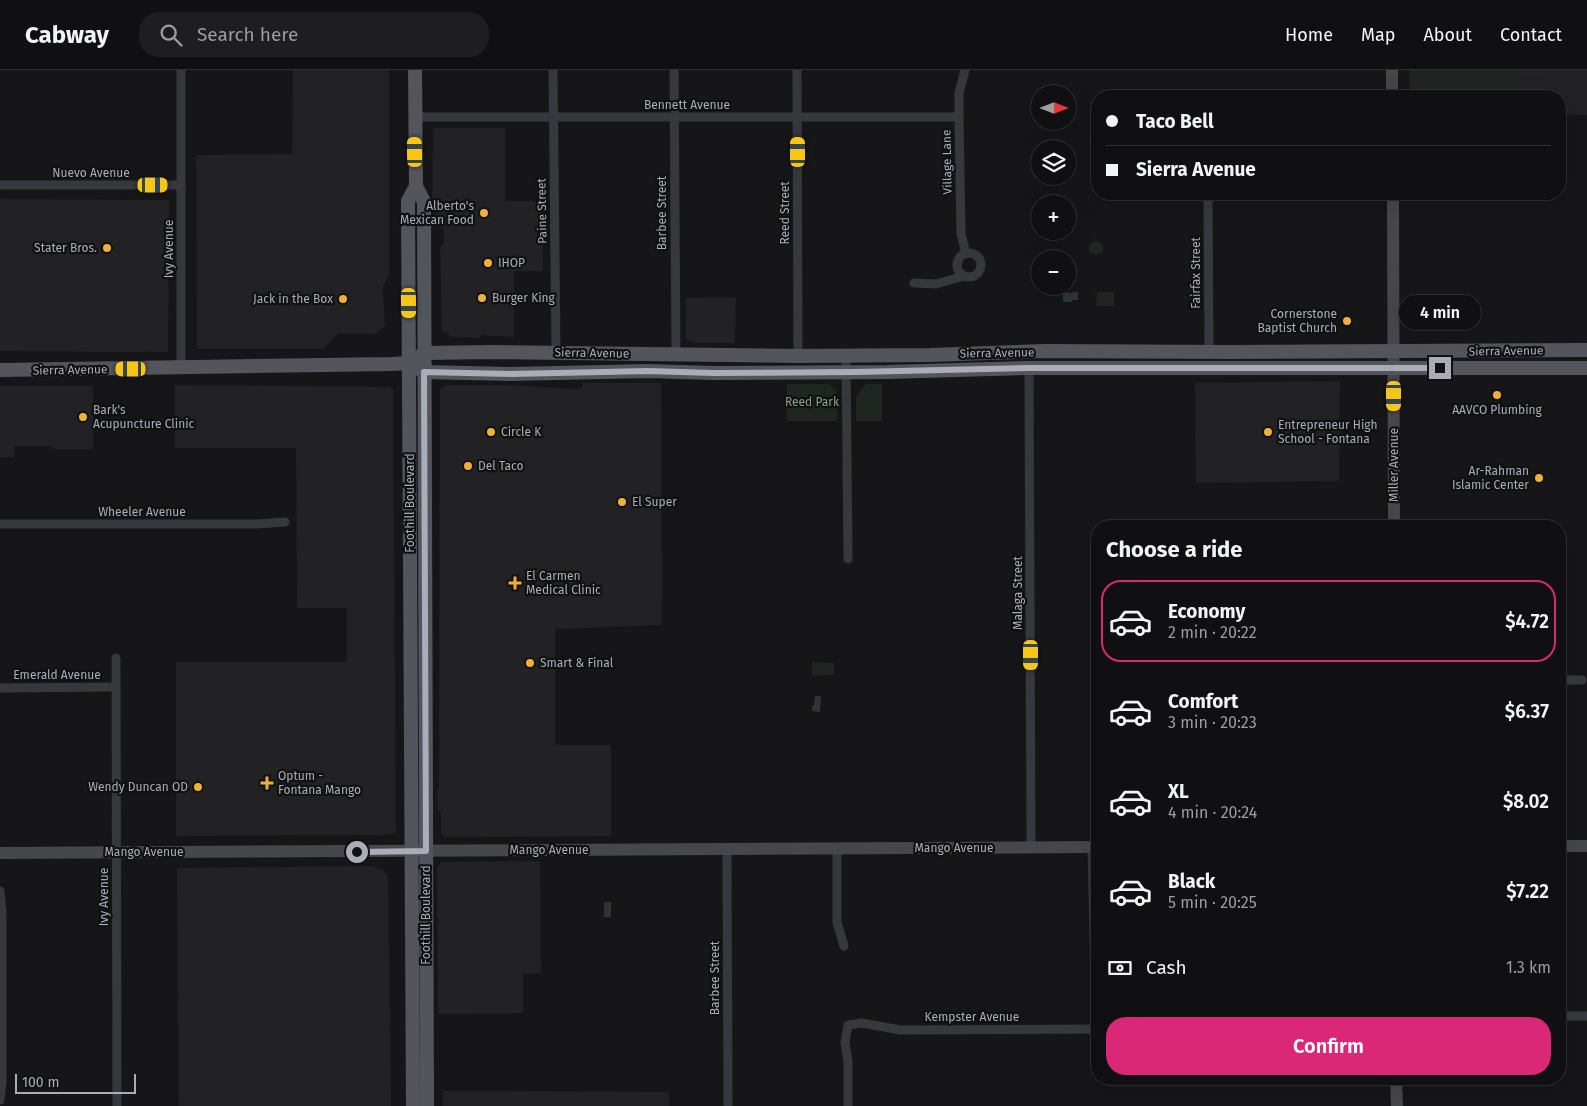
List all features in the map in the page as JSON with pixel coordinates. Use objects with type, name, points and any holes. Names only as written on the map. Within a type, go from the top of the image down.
[{"type":"main road","name":"Foothill Boulevard","points":[[413,1106],[420,1068],[419,851],[425,353],[424,202],[416,186],[415,70]]},
{"type":"main road","name":"Foothill Boulevard","points":[[416,186],[408,201],[409,363],[419,851],[413,1020],[427,1106]]},
{"type":"main road","name":"Sierra Avenue","points":[[425,353],[556,352],[846,356],[1025,352],[1587,350]]},
{"type":"main road","points":[[409,363],[425,353]]},
{"type":"main road","name":"Sierra Avenue","points":[[0,370],[409,363],[424,372],[511,374],[648,371],[713,373],[846,372],[1029,368],[1587,368]]},
{"type":"street","name":"Ivy Avenue","points":[[181,70],[181,368]]},
{"type":"street","name":"Paine Street","points":[[553,70],[556,352]]},
{"type":"street","name":"Barbee Street","points":[[674,70],[676,355]]},
{"type":"street","name":"Reed Street","points":[[797,70],[798,356]]},
{"type":"street","name":"Village Lane","points":[[965,70],[959,93],[959,117],[961,234],[966,254]]},
{"type":"street","points":[[1392,70],[1392,90]]},
{"type":"street","name":"Bennett Avenue","points":[[415,117],[959,117]]},
{"type":"street","name":"Nuevo Avenue","points":[[0,185],[181,185]]},
{"type":"street","name":"Fairfax Street","points":[[1208,200],[1209,352]]},
{"type":"street","name":"Miller Avenue","points":[[1392,200],[1394,520]]},
{"type":"street","points":[[914,283],[936,284],[964,276],[975,276],[978,274],[980,267],[976,256],[966,254],[960,258],[957,264],[958,271],[964,276]]},
{"type":"street","points":[[846,356],[848,559]]},
{"type":"street","name":"Malaga Street","points":[[1029,368],[1031,848]]},
{"type":"street","name":"Wheeler Avenue","points":[[0,524],[256,524],[285,522]]},
{"type":"street","name":"Ivy Avenue","points":[[116,658],[116,1106]]},
{"type":"street","points":[[1566,680],[1582,680]]},
{"type":"street","name":"Emerald Avenue","points":[[0,688],[115,687]]},
{"type":"street","points":[[1566,846],[1587,846]]},
{"type":"street","name":"Mango Avenue","points":[[0,853],[1091,847]]},
{"type":"street","points":[[837,849],[837,922],[844,946]]},
{"type":"street","name":"Barbee Street","points":[[727,850],[728,1106]]},
{"type":"street","points":[[0,891],[2,914],[2,1082],[0,1100]]},
{"type":"street","points":[[1566,1016],[1587,1016]]},
{"type":"street","name":"Kempster Avenue","points":[[848,1106],[848,1062],[845,1042],[848,1025],[862,1023],[900,1030],[1091,1029]]},
{"type":"street","points":[[1396,1085],[1397,1106]]},
{"type":"shaded area","points":[[293,70],[389,70],[389,274],[383,287],[385,326],[376,334],[338,333],[323,349],[197,349],[196,155],[292,154]]},
{"type":"shaded area","points":[[1409,70],[1587,70],[1587,115],[1566,115],[1566,90],[1410,90]]},
{"type":"shaded area","points":[[436,128],[505,128],[505,201],[542,201],[543,271],[514,271],[514,337],[482,335],[479,338],[452,337],[442,330],[440,247],[444,244],[444,230],[440,227],[432,201],[433,131]]},
{"type":"shaded area","points":[[0,199],[169,200],[168,352],[0,351]]},
{"type":"shaded area","points":[[1076,292],[1078,292],[1078,300],[1063,302],[1063,295],[1076,295]]},
{"type":"shaded area","points":[[736,297],[735,343],[695,343],[686,339],[686,298]]},
{"type":"shaded area","name":"Entrepreneur High School - Fontana","points":[[1340,381],[1339,481],[1196,483],[1195,383]]},
{"type":"shaded area","points":[[582,383],[661,383],[662,625],[555,629],[555,745],[611,745],[611,836],[444,837],[441,833],[441,811],[438,811],[437,791],[439,790],[440,389],[446,385],[507,385],[572,389],[582,388]]},
{"type":"shaded area","points":[[175,385],[390,387],[393,390],[396,833],[383,835],[176,836],[176,662],[347,662],[347,608],[297,608],[296,448],[175,448]]},
{"type":"shaded area","points":[[0,386],[93,386],[93,449],[52,449],[51,446],[14,446],[14,457],[0,457]]},
{"type":"shaded area","points":[[815,696],[821,696],[820,712],[812,711]]},
{"type":"shaded area","points":[[540,861],[541,973],[523,974],[523,1013],[438,1014],[437,867],[442,862]]},
{"type":"shaded area","points":[[371,866],[383,870],[388,877],[391,1106],[179,1106],[177,868]]},
{"type":"shaded area","points":[[604,902],[611,902],[611,917],[604,917]]},
{"type":"shaded area","points":[[443,1091],[666,1092],[669,1093],[669,1106],[443,1106]]},
{"type":"green space","points":[[1410,70],[1522,70],[1521,90],[1410,90]]},
{"type":"green space","points":[[1093,241],[1099,241],[1103,248],[1099,255],[1093,255],[1089,251],[1089,245]]},
{"type":"green space","points":[[1097,292],[1114,292],[1114,306],[1097,306]]},
{"type":"green space","name":"Reed Park","points":[[787,384],[829,384],[837,390],[837,421],[787,421]]},
{"type":"green space","name":"Reed Park","points":[[866,384],[882,384],[882,421],[856,421],[856,396]]},
{"type":"green space","points":[[812,662],[834,663],[834,675],[812,676]]},
{"type":"place","name":"Alberto's Mexican Food","points":[[484,213]]},
{"type":"place","name":"Stater Bros.","points":[[107,248]]},
{"type":"place","name":"IHOP","points":[[488,263]]},
{"type":"place","name":"Burger King","points":[[482,298]]},
{"type":"place","name":"Jack in the Box","points":[[343,299]]},
{"type":"place","name":"Cornerstone Baptist Church","points":[[1347,321]]},
{"type":"place","name":"AAVCO Plumbing","points":[[1497,395]]},
{"type":"place","name":"Bark's Acupuncture Clinic","points":[[83,417]]},
{"type":"place","name":"Circle K","points":[[491,432]]},
{"type":"place","name":"Entrepreneur High School - Fontana","points":[[1268,432]]},
{"type":"place","name":"Del Taco","points":[[468,466]]},
{"type":"place","name":"Ar-Rahman Islamic Center","points":[[1539,478]]},
{"type":"place","name":"El Super","points":[[622,502]]},
{"type":"place","name":"El Carmen Medical Clinic","points":[[515,583]]},
{"type":"place","name":"Smart & Final","points":[[530,663]]},
{"type":"place","name":"Optum - Fontana Mango","points":[[267,783]]},
{"type":"place","name":"Wendy Duncan OD","points":[[198,787]]},
{"type":"route","points":[[357,852],[426,851],[424,372],[511,374],[648,371],[713,373],[943,371],[1029,368],[1440,368]]}]
